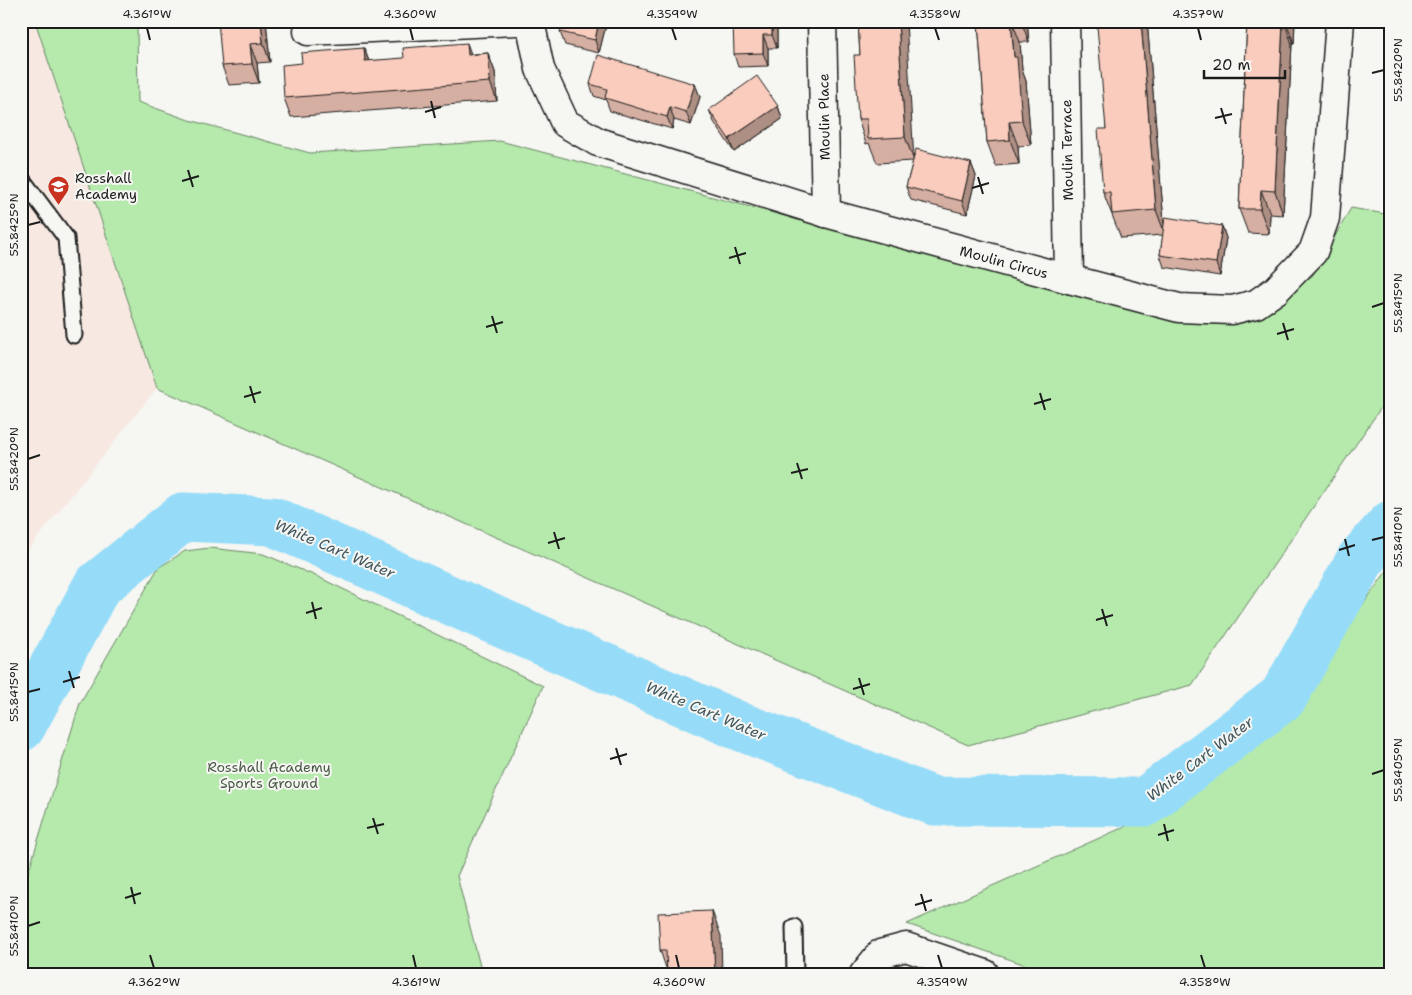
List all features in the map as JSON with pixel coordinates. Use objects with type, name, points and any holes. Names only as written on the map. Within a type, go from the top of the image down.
[{"type":"street","points":[[307,36],[516,21]]},
{"type":"street","name":"Moulin Circus","points":[[530,21],[540,69],[564,123],[598,142],[826,213],[1069,279],[1179,308],[1232,310],[1256,304],[1276,290],[1313,252],[1325,218],[1340,21]]},
{"type":"street","name":"Moulin Place","points":[[822,21],[826,213]]},
{"type":"street","name":"Moulin Terrace","points":[[1065,21],[1069,279]]},
{"type":"street","points":[[864,974],[880,954],[906,947],[985,974]]},
{"type":"lane","points":[[21,178],[66,238],[74,335]]},
{"type":"lane","points":[[794,927],[795,974]]},
{"type":"shaded area","name":"Rosshall Academy","points":[[21,21],[35,21],[157,388],[21,559]]},
{"type":"green space","points":[[35,21],[137,21],[138,102],[186,119],[310,153],[500,141],[1187,322],[1254,320],[1313,275],[1351,208],[1391,215],[1391,393],[1192,685],[968,745],[157,388]]},
{"type":"green space","name":"Rosshall Academy Sports Ground","points":[[210,548],[263,554],[316,576],[543,686],[457,876],[482,974],[21,974],[21,896],[80,703],[158,568],[185,551]]},
{"type":"green space","points":[[1391,565],[1391,974],[1052,974],[907,924],[1133,823],[1299,694]]},
{"type":"building","points":[[218,21],[261,21],[263,43],[250,44],[252,64],[222,66]]},
{"type":"building","points":[[563,21],[599,21],[595,40],[560,32]]},
{"type":"building","points":[[733,21],[772,21],[772,35],[763,35],[763,53],[734,54]]},
{"type":"building","points":[[858,21],[898,21],[905,137],[868,139],[867,119],[858,119],[854,55],[860,55]]},
{"type":"building","points":[[978,21],[1011,21],[1014,57],[1017,57],[1022,121],[1009,122],[1010,140],[987,142]]},
{"type":"building","points":[[1108,21],[1141,21],[1156,210],[1112,214],[1110,192],[1103,192],[1098,129],[1106,129],[1097,26],[1108,25]]},
{"type":"building","points":[[1247,21],[1283,21],[1275,191],[1261,190],[1260,209],[1239,209]]},
{"type":"building","points":[[467,43],[468,55],[488,53],[490,82],[284,98],[282,65],[302,63],[301,53],[364,48],[365,61],[404,58],[403,48]]},
{"type":"building","points":[[598,55],[695,84],[686,112],[670,107],[667,117],[605,98],[607,89],[590,84]]},
{"type":"building","points":[[757,76],[778,106],[729,139],[709,110]]},
{"type":"building","points":[[916,149],[971,163],[962,201],[906,187]]},
{"type":"building","points":[[1165,217],[1222,226],[1216,263],[1160,255]]},
{"type":"building","points":[[712,911],[715,974],[667,974],[666,950],[660,950],[658,913]]},
{"type":"waterway","name":"White Cart Water","points":[[21,727],[97,586],[183,517],[272,521],[739,726],[934,801],[1145,802],[1283,697],[1361,559],[1391,525]]},
{"type":"place","name":"Rosshall Academy","points":[[59,205]]}]
